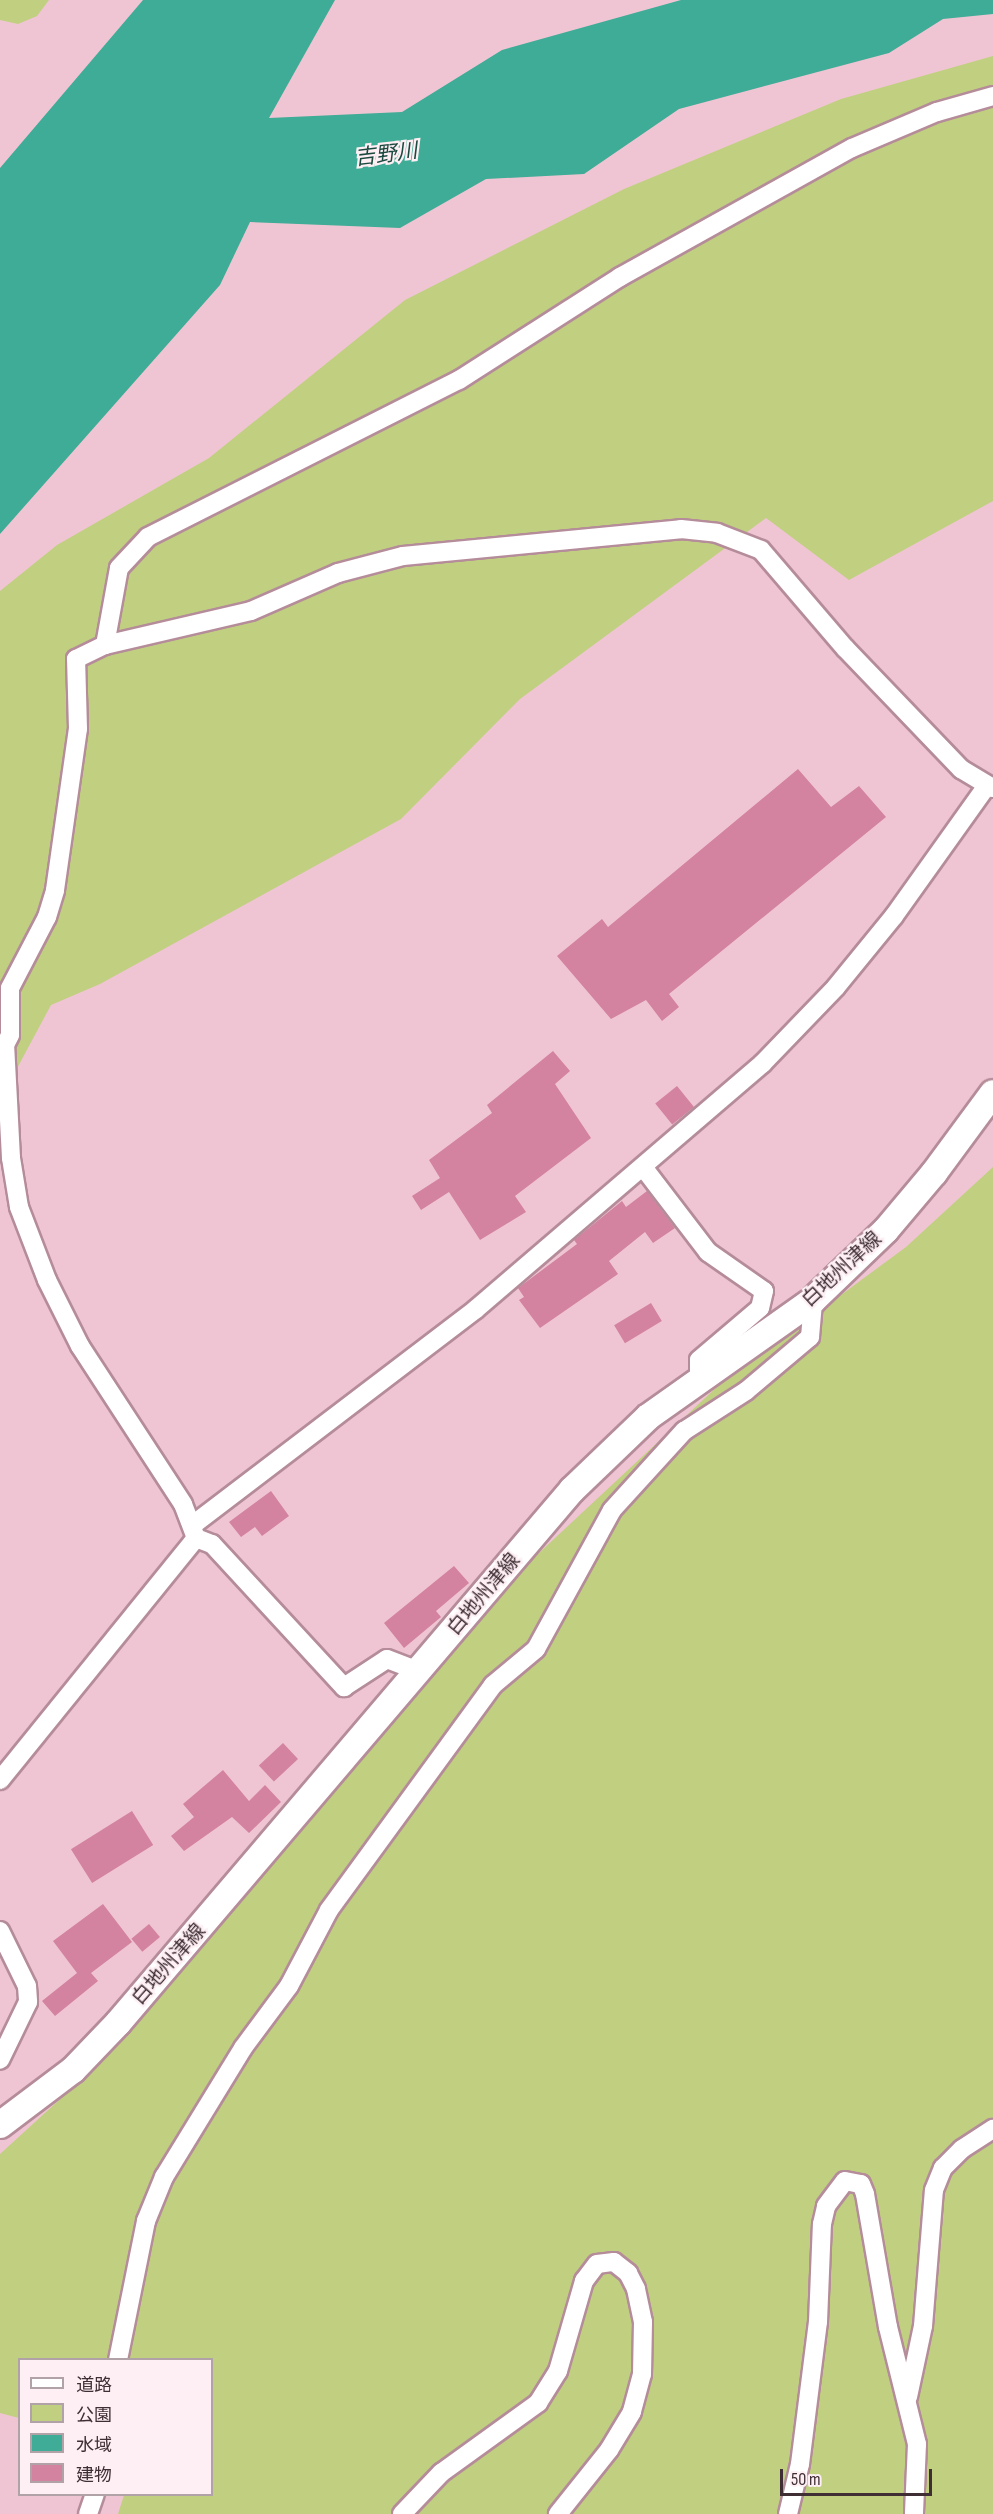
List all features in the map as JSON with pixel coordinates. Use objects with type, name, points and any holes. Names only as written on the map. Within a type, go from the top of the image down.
[{"type":"main road","name":"白地州津線","points":[[0,2126],[73,2070],[118,2024],[572,1490],[639,1425],[699,1379],[813,1300],[886,1230],[934,1173],[993,1093]]},
{"type":"street","points":[[105,645],[119,568],[148,537],[459,380],[620,277],[852,148],[937,112],[993,96]]},
{"type":"street","points":[[0,1780],[195,1531],[476,1309],[762,1064],[836,987],[894,916],[990,788],[961,769],[878,683],[761,550],[717,533],[681,529],[403,556],[338,573],[251,611],[105,645],[76,659],[78,729],[55,890],[47,917],[10,988],[10,1035],[5,1045],[5,1110],[19,1207],[47,1280],[80,1346],[195,1531],[212,1544],[344,1687],[387,1659],[419,1671]]},
{"type":"street","points":[[643,1167],[708,1251],[764,1291],[760,1308],[699,1360],[699,1379]]},
{"type":"street","points":[[118,2358],[146,2221],[164,2177],[243,2048],[289,1986],[329,1910],[493,1685],[536,1648],[612,1510],[684,1431],[746,1391],[810,1336],[813,1300]]},
{"type":"street","points":[[0,1931],[27,1986],[28,2002],[0,2060]]},
{"type":"street","points":[[907,2402],[923,2326],[934,2190],[944,2168],[962,2149],[993,2129]]},
{"type":"street","points":[[788,2514],[800,2464],[818,2322],[822,2224],[826,2206],[845,2181],[861,2184],[865,2194],[888,2327],[917,2444],[914,2514]]},
{"type":"street","points":[[402,2514],[441,2473],[538,2403],[558,2371],[584,2281],[597,2264],[614,2262],[628,2273],[636,2289],[643,2322],[642,2374],[632,2412],[609,2450],[558,2514]]},
{"type":"street","points":[[88,2514],[94,2496]]},
{"type":"green space","points":[[0,0],[49,0],[37,16],[18,24],[0,20]]},
{"type":"green space","points":[[993,56],[993,501],[849,580],[766,518],[520,699],[401,819],[100,984],[51,1005],[0,1100],[0,591],[57,545],[209,458],[405,300],[624,189],[841,99]]},
{"type":"green space","points":[[993,1167],[993,2514],[118,2514],[124,2496],[213,2496],[213,2358],[18,2358],[18,2418],[0,2413],[0,2154],[92,2070],[525,1566],[719,1385],[906,1247]]},
{"type":"water","name":"吉野川","points":[[143,0],[335,0],[269,118],[402,112],[502,50],[681,0],[993,0],[993,14],[943,19],[889,53],[679,109],[584,174],[486,179],[400,228],[250,222],[220,285],[0,534],[0,168]]},
{"type":"building","points":[[798,769],[831,807],[859,786],[886,817],[669,994],[679,1007],[662,1021],[646,1000],[611,1019],[557,956],[602,919],[608,927]]},
{"type":"building","points":[[553,1051],[570,1071],[555,1084],[591,1138],[515,1196],[526,1212],[480,1240],[449,1192],[421,1210],[412,1196],[440,1178],[429,1160],[492,1113],[487,1105]]},
{"type":"building","points":[[677,1086],[694,1107],[672,1125],[655,1104]]},
{"type":"building","points":[[647,1191],[675,1228],[653,1243],[645,1232],[609,1261],[618,1274],[540,1328],[519,1300],[524,1297],[518,1288],[577,1244],[574,1240],[622,1201],[626,1207]]},
{"type":"building","points":[[651,1303],[662,1321],[625,1343],[614,1325]]},
{"type":"building","points":[[271,1491],[289,1516],[262,1536],[255,1527],[241,1537],[229,1522]]},
{"type":"building","points":[[454,1566],[469,1583],[436,1611],[441,1617],[404,1648],[384,1623]]},
{"type":"building","points":[[283,1743],[298,1759],[274,1782],[259,1766]]},
{"type":"building","points":[[223,1770],[249,1801],[265,1785],[281,1802],[249,1833],[232,1817],[184,1851],[171,1836],[194,1817],[183,1804]]},
{"type":"building","points":[[132,1811],[153,1845],[92,1883],[71,1849]]},
{"type":"building","points":[[103,1904],[132,1942],[91,1973],[98,1981],[55,2016],[42,2001],[77,1973],[53,1941]]},
{"type":"building","points":[[149,1924],[160,1937],[142,1952],[131,1939]]}]
